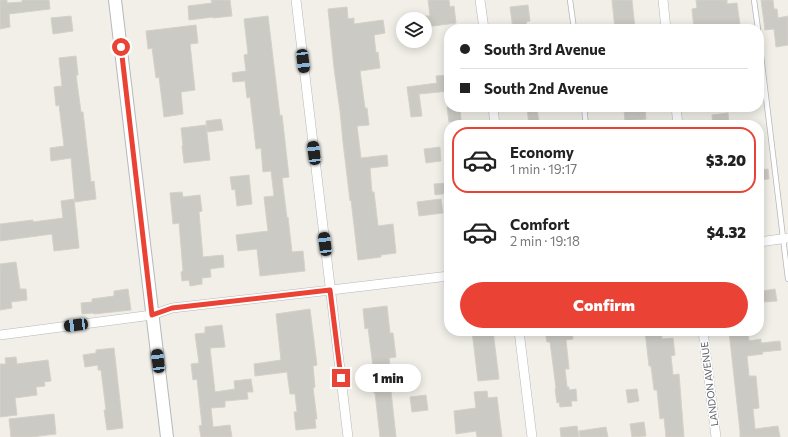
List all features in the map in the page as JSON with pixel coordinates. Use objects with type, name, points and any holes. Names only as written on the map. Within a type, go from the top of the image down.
[{"type":"street","points":[[115,0],[167,437]]},
{"type":"street","points":[[296,0],[348,437]]},
{"type":"street","points":[[480,0],[483,24]]},
{"type":"street","points":[[663,0],[665,24]]},
{"type":"street","points":[[764,241],[786,239]]},
{"type":"street","points":[[0,335],[152,315],[172,308],[444,277]]},
{"type":"street","points":[[520,336],[532,437]]},
{"type":"street","name":"LANDON AVENUE","points":[[704,336],[716,437]]},
{"type":"lane","points":[[570,0],[573,24]]},
{"type":"lane","points":[[754,0],[757,24]]},
{"type":"lane","points":[[764,76],[786,239],[788,279]]},
{"type":"building","points":[[0,0],[7,0],[7,3],[22,2],[22,0],[49,0],[50,9],[9,14],[10,27],[0,29]]},
{"type":"building","points":[[211,0],[230,0],[232,16],[189,20],[188,6],[212,3]]},
{"type":"building","points":[[428,0],[449,0],[450,7],[454,6],[456,23],[432,26],[432,12],[430,12]]},
{"type":"building","points":[[612,0],[632,0],[634,24],[614,24]]},
{"type":"building","points":[[696,0],[727,0],[727,4],[737,3],[740,24],[694,24],[692,9],[697,8]]},
{"type":"building","points":[[761,0],[773,0],[774,9],[777,9],[778,18],[788,16],[788,45],[776,47],[774,29],[765,30]]},
{"type":"building","points":[[528,5],[530,21],[526,22],[526,24],[512,24],[510,7]]},
{"type":"building","points":[[347,7],[348,19],[354,18],[354,24],[383,20],[385,33],[374,35],[376,53],[378,52],[380,68],[360,71],[369,125],[357,126],[361,158],[387,155],[388,166],[370,168],[372,192],[374,192],[378,226],[393,224],[396,253],[381,255],[381,257],[358,260],[328,9]]},
{"type":"building","points":[[71,16],[73,31],[53,34],[51,18]]},
{"type":"building","points":[[268,16],[289,177],[282,178],[287,218],[288,217],[292,252],[303,251],[305,271],[260,276],[257,249],[238,251],[236,235],[268,231],[264,197],[274,196],[271,171],[263,172],[261,148],[256,149],[250,97],[247,98],[245,81],[233,82],[232,73],[246,71],[244,55],[248,54],[244,19]]},
{"type":"building","points":[[196,25],[198,43],[190,44],[195,90],[181,92],[183,114],[164,117],[159,77],[156,78],[152,48],[148,49],[146,31]]},
{"type":"building","points":[[76,56],[78,75],[76,75],[81,112],[83,112],[91,182],[94,181],[96,199],[75,202],[71,158],[51,161],[50,148],[64,146],[59,105],[56,106],[54,87],[62,86],[59,58]]},
{"type":"building","points":[[444,75],[444,92],[419,94],[422,116],[411,117],[407,87],[437,83],[436,76]]},
{"type":"building","points":[[448,112],[460,112],[461,120],[449,120]]},
{"type":"building","points":[[528,112],[538,112],[538,120],[528,120]]},
{"type":"building","points":[[624,112],[645,112],[646,119],[625,120]]},
{"type":"building","points":[[728,113],[729,120],[712,120],[712,115]]},
{"type":"building","points":[[221,119],[223,130],[207,132],[206,121]]},
{"type":"building","points":[[206,125],[210,160],[184,163],[181,128]]},
{"type":"building","points":[[440,147],[441,161],[426,163],[424,149]]},
{"type":"building","points":[[764,169],[768,169],[769,179],[764,180]]},
{"type":"building","points":[[249,175],[252,204],[237,206],[235,189],[232,190],[230,177]]},
{"type":"building","points":[[444,183],[444,194],[435,195],[434,184]]},
{"type":"building","points":[[182,192],[183,197],[200,195],[202,211],[199,212],[203,257],[223,255],[224,267],[210,269],[211,277],[202,278],[202,284],[190,286],[189,280],[182,281],[181,272],[183,271],[179,223],[173,224],[170,193]]},
{"type":"building","points":[[74,199],[79,248],[54,251],[52,234],[0,241],[0,224],[63,218],[61,201]]},
{"type":"building","points":[[441,199],[443,213],[419,216],[417,202]]},
{"type":"building","points":[[16,262],[20,289],[26,289],[27,300],[11,302],[12,308],[0,310],[0,264]]},
{"type":"building","points":[[128,289],[131,310],[82,314],[81,303],[92,302],[92,299],[114,296],[114,291]]},
{"type":"building","points":[[775,289],[777,301],[764,302],[764,291]]},
{"type":"building","points":[[387,306],[390,333],[393,333],[396,357],[389,358],[396,437],[380,437],[375,393],[371,375],[374,374],[368,328],[365,329],[363,309]]},
{"type":"building","points":[[310,309],[317,365],[313,366],[315,387],[313,388],[317,419],[315,419],[316,428],[296,430],[294,412],[297,412],[295,394],[290,394],[287,372],[255,376],[254,364],[281,360],[276,314]]},
{"type":"building","points":[[222,325],[225,347],[210,348],[215,392],[235,389],[234,381],[251,379],[253,392],[247,392],[248,399],[225,401],[225,407],[211,408],[213,427],[230,425],[232,437],[201,437],[199,426],[202,425],[197,379],[193,380],[191,364],[199,363],[195,334],[205,333],[205,327]]},
{"type":"building","points":[[473,336],[494,336],[499,379],[478,381]]},
{"type":"building","points":[[546,336],[573,336],[573,339],[566,340],[569,369],[565,369],[567,387],[569,387],[569,390],[576,389],[577,401],[571,401],[572,406],[560,407],[559,402],[557,403],[550,342],[547,342]]},
{"type":"building","points":[[646,336],[662,336],[662,339],[673,338],[675,355],[671,356],[673,375],[679,374],[684,437],[666,437],[664,418],[660,419],[657,390],[654,390],[651,366],[649,366]]},
{"type":"building","points":[[730,336],[748,336],[749,341],[761,339],[761,343],[780,341],[781,350],[762,352],[763,354],[747,356],[749,376],[756,376],[759,408],[753,409],[755,429],[778,426],[780,437],[740,437]]},
{"type":"building","points":[[114,348],[123,428],[107,430],[101,370],[98,370],[98,365],[85,367],[83,355],[96,353],[96,350]]},
{"type":"building","points":[[16,357],[17,364],[48,360],[51,381],[44,382],[45,386],[36,387],[37,395],[15,398],[17,415],[0,417],[0,364],[6,364],[5,358]]},
{"type":"building","points":[[637,389],[639,401],[628,403],[626,390]]},
{"type":"building","points":[[487,391],[488,398],[497,397],[502,437],[477,437],[476,431],[456,434],[454,411],[476,408],[474,392]]},
{"type":"building","points":[[426,395],[428,410],[412,412],[410,397]]},
{"type":"building","points":[[54,414],[56,434],[31,437],[11,437],[9,419]]},
{"type":"building","points":[[644,422],[646,436],[632,437],[630,424]]},
{"type":"building","points":[[577,426],[579,437],[561,437],[560,428]]},
{"type":"building","points":[[606,427],[608,437],[580,437],[579,431]]},
{"type":"route","points":[[121,47],[152,315],[172,308],[330,290],[341,378]]}]
